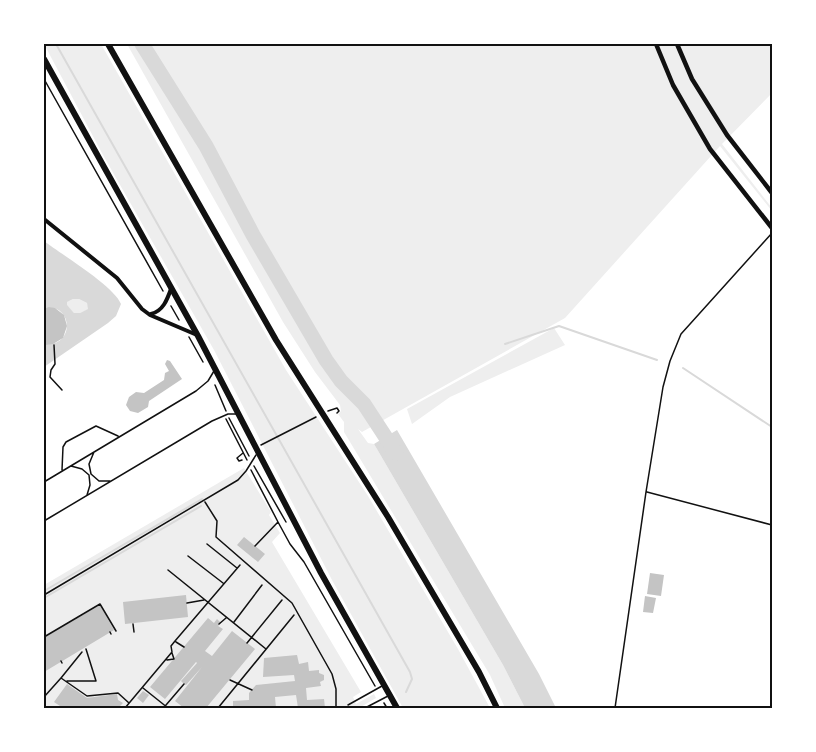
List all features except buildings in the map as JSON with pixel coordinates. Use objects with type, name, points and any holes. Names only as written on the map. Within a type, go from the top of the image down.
[{"type":"highway","points":[[108,44],[276,340],[388,517],[482,678],[497,708]]},
{"type":"highway","points":[[44,59],[259,447],[379,687],[385,698],[396,708]]},
{"type":"main road","points":[[656,44],[673,85],[710,149],[772,228]]},
{"type":"main road","points":[[677,44],[692,79],[727,135],[772,193]]},
{"type":"street","points":[[44,219],[117,278],[142,309],[150,315],[198,336]]},
{"type":"street","points":[[150,315],[157,313],[167,299],[171,288]]},
{"type":"lane","points":[[615,708],[646,492],[663,387],[670,361],[681,334],[772,233]]},
{"type":"lane","points":[[44,482],[196,391],[216,368]]},
{"type":"lane","points":[[44,521],[212,421],[226,415],[240,414]]},
{"type":"lane","points":[[62,470],[63,447],[69,439],[96,426],[119,436]]},
{"type":"lane","points":[[44,595],[238,480],[252,462],[259,447]]},
{"type":"lane","points":[[95,451],[89,464],[91,474],[99,481],[112,480]]},
{"type":"lane","points":[[71,466],[82,469],[89,476],[90,485],[86,495]]},
{"type":"lane","points":[[646,492],[772,525]]},
{"type":"lane","points":[[205,501],[217,521],[216,537],[292,603],[332,674],[336,689],[336,708]]},
{"type":"lane","points":[[348,705],[379,687]]},
{"type":"lane","points":[[365,708],[385,698]]},
{"type":"path","points":[[44,79],[211,376],[254,479],[290,544],[304,562],[379,687]]},
{"type":"path","points":[[54,346],[56,359],[50,377],[62,390]]},
{"type":"path","points":[[259,447],[334,408],[335,408],[339,410],[336,414],[333,412],[333,409],[334,408],[335,407],[339,409],[339,411],[339,412],[337,413]]},
{"type":"path","points":[[226,415],[288,527]]},
{"type":"path","points":[[247,460],[240,461],[238,460],[237,459],[237,457],[239,455],[242,455],[243,460],[239,461],[238,457],[239,455],[250,450]]},
{"type":"path","points":[[255,546],[278,522]]},
{"type":"path","points":[[207,544],[237,568]]},
{"type":"path","points":[[188,556],[224,584]]},
{"type":"path","points":[[305,557],[379,687]]},
{"type":"path","points":[[166,660],[174,659],[171,646],[243,561]]},
{"type":"path","points":[[168,570],[266,649]]},
{"type":"path","points":[[233,622],[263,584]]},
{"type":"path","points":[[187,603],[204,599]]},
{"type":"path","points":[[247,643],[283,599]]},
{"type":"path","points":[[44,637],[99,604],[116,631]]},
{"type":"path","points":[[218,708],[295,614]]},
{"type":"path","points":[[219,624],[227,617]]},
{"type":"path","points":[[133,624],[134,632]]},
{"type":"path","points":[[175,641],[184,647]]},
{"type":"path","points":[[66,681],[96,681],[86,649]]},
{"type":"path","points":[[44,697],[82,652]]},
{"type":"path","points":[[125,708],[172,652]]},
{"type":"path","points":[[61,678],[87,696],[118,693],[129,703]]},
{"type":"path","points":[[230,680],[252,690]]},
{"type":"path","points":[[165,706],[184,684]]},
{"type":"path","points":[[142,688],[168,708]]},
{"type":"path","points":[[385,698],[389,708]]},
{"type":"shaded area","points":[[44,44],[101,44],[286,370],[368,496],[490,708],[403,708],[332,580],[214,350],[103,155]]},
{"type":"shaded area","points":[[127,44],[772,44],[772,93],[722,144],[772,211],[720,146],[565,318],[362,432],[358,429],[368,443],[374,444],[503,665],[525,708],[505,708],[490,675],[344,432],[344,422],[338,414],[341,411],[340,405],[315,372],[283,322]]},
{"type":"shaded area","points":[[44,241],[108,288],[121,304],[116,316],[108,323],[44,367],[44,344],[54,343],[61,339],[66,333],[67,326],[61,312],[54,308],[44,308]],"holes":[[[79,299],[87,303],[88,309],[74,313],[67,302]]]},
{"type":"shaded area","points":[[73,299],[87,303],[89,309],[74,313],[66,305]]},
{"type":"shaded area","points":[[554,328],[565,345],[450,397],[412,424],[407,409]]},
{"type":"shaded area","points":[[397,430],[539,674],[556,708],[525,708],[503,665],[374,444]]},
{"type":"shaded area","points":[[244,468],[271,512],[269,515],[280,533],[272,542],[361,692],[353,697],[356,704],[374,694],[376,698],[359,708],[44,708],[44,585]]},
{"type":"waterway","points":[[56,44],[410,672],[412,679],[406,692]]},
{"type":"waterway","points":[[142,44],[206,146],[253,235],[326,360],[341,381],[364,404],[396,453]]},
{"type":"waterway","points":[[505,344],[559,326],[657,360]]},
{"type":"waterway","points":[[683,368],[772,427]]},
{"type":"waterway","points":[[44,591],[202,499]]},
{"type":"waterway","points":[[44,598],[201,506]]}]
